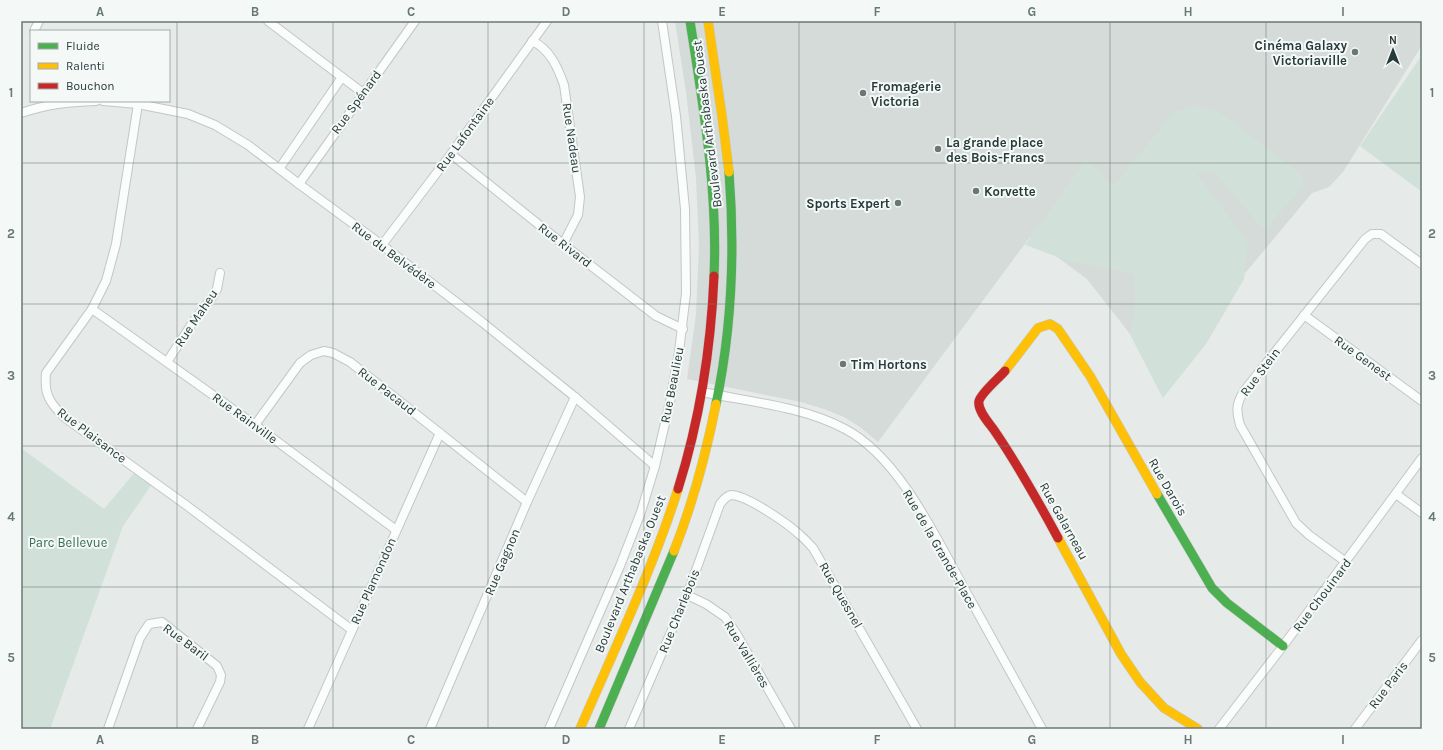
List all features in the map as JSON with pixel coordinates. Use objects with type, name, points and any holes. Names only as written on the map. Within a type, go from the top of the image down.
[{"type":"main road","name":"Boulevard Arthabaska Ouest","points":[[580,729],[659,543],[676,496],[687,457],[702,392],[712,318],[715,229],[713,184],[690,21]]},
{"type":"main road","name":"Boulevard Arthabaska Ouest","points":[[599,729],[674,551],[688,512],[710,435],[722,375],[729,317],[732,267],[731,211],[726,146],[708,21]]},
{"type":"main road","name":"Rue Darois","points":[[1050,324],[1058,329],[1090,376],[1212,588],[1227,603],[1284,646]]},
{"type":"main road","name":"Rue Galarneau","points":[[1050,324],[1038,328],[1006,370],[983,394],[980,401],[980,409],[1007,449],[1036,497],[1121,654],[1140,682],[1164,708],[1198,729]]},
{"type":"street","points":[[34,30],[39,21]]},
{"type":"street","points":[[268,21],[363,93]]},
{"type":"street","name":"Rue Spénard","points":[[299,184],[415,21]]},
{"type":"street","name":"Rue Lafontaine","points":[[382,245],[451,154],[547,21]]},
{"type":"street","name":"Rue Beaulieu","points":[[549,729],[620,566],[641,512],[655,466],[670,402],[683,329],[686,293],[686,209],[676,116],[662,21]]},
{"type":"street","name":"Rue Nadeau","points":[[532,41],[548,53],[558,68],[564,85],[580,197],[578,215],[563,244]]},
{"type":"street","name":"Rue Spénard","points":[[279,169],[342,77]]},
{"type":"street","points":[[21,113],[45,103],[69,102]]},
{"type":"street","name":"Rue du Belvédère","points":[[115,102],[138,104],[188,114],[215,125],[248,145],[476,317],[575,396],[655,466]]},
{"type":"street","name":"Rue Plaisance","points":[[138,104],[113,259],[106,282],[92,309],[46,373],[45,385],[47,394],[51,403],[64,416],[186,505],[352,630]]},
{"type":"street","name":"Rue Rivard","points":[[451,154],[656,316],[683,329]]},
{"type":"street","name":"Rue Stein","points":[[1346,562],[1309,536],[1296,522],[1240,425],[1236,412],[1238,401],[1244,391],[1365,238],[1372,234],[1381,234],[1422,264]]},
{"type":"street","name":"Rue Maheu","points":[[167,362],[195,319],[213,296],[217,289],[220,273]]},
{"type":"street","name":"Rue Rainville","points":[[92,309],[255,425],[396,530]]},
{"type":"street","name":"Rue Genest","points":[[1304,315],[1422,401]]},
{"type":"street","name":"Rue Pacaud","points":[[255,425],[300,363],[310,355],[324,351],[333,353],[350,362],[527,502]]},
{"type":"street","name":"Rue de la Grande-Place","points":[[702,392],[788,409],[813,416],[844,428],[857,436],[879,455],[910,494],[1042,729]]},
{"type":"street","name":"Rue Gagnon","points":[[430,729],[527,502],[575,396]]},
{"type":"street","name":"Rue Plamondon","points":[[308,729],[440,433]]},
{"type":"street","name":"Rue Chouinard","points":[[1219,729],[1284,646],[1422,458]]},
{"type":"street","points":[[1396,494],[1422,513]]},
{"type":"street","name":"Rue Charlebois","points":[[633,728],[687,595],[720,504],[724,498],[731,495]]},
{"type":"street","name":"Rue Quesnel","points":[[731,495],[749,500],[786,524],[802,536],[813,548],[917,729]]},
{"type":"street","name":"Rue Vallières","points":[[687,595],[706,604],[725,617],[736,633],[791,729]]},
{"type":"street","name":"Rue Baril","points":[[108,729],[140,638],[149,624],[162,622],[217,666],[221,675],[220,682],[197,729]]},
{"type":"street","name":"Rue Paris","points":[[1355,729],[1422,640]]},
{"type":"shaded area","points":[[675,21],[1422,21],[1422,45],[1343,172],[1329,187],[1312,193],[1241,278],[1163,398],[1130,334],[1087,279],[1030,237],[878,442],[860,427],[844,417],[824,409],[801,402],[687,379],[696,315],[699,246],[696,178],[686,92]]},
{"type":"green space","points":[[1422,55],[1422,192],[1360,146]]},
{"type":"green space","points":[[1195,106],[1220,113],[1302,175],[1304,185],[1264,230],[1216,174],[1194,170],[1248,243],[1244,279],[1206,344],[1163,398],[1130,334],[1135,311],[1135,274],[1066,260],[1025,245],[1086,160],[1114,186],[1174,112]]},
{"type":"green space","name":"Parc Bellevue","points":[[21,448],[104,509],[135,472],[152,484],[123,526],[50,729],[21,729]]},
{"type":"traffic: fast","points":[[690,21],[712,180],[715,244],[714,276]]},
{"type":"traffic: fast","points":[[716,404],[726,347],[731,288],[732,230],[729,172]]},
{"type":"traffic: fast","points":[[1157,494],[1212,588],[1227,603],[1283,646]]},
{"type":"traffic: fast","points":[[599,729],[674,551]]},
{"type":"traffic: slow","points":[[708,21],[729,172]]},
{"type":"traffic: slow","points":[[1005,371],[1038,328],[1050,324],[1058,329],[1090,376],[1157,494]]},
{"type":"traffic: slow","points":[[674,551],[698,478],[716,404]]},
{"type":"traffic: slow","points":[[580,729],[645,580],[678,489]]},
{"type":"traffic: slow","points":[[1058,538],[1121,654],[1140,682],[1164,708],[1198,729]]},
{"type":"traffic: jam","points":[[678,489],[686,463],[703,384],[710,330],[714,276]]},
{"type":"traffic: jam","points":[[1005,371],[980,398],[979,405],[984,416],[1020,470],[1058,538]]},
{"type":"place","name":"Cinéma Galaxy Victoriaville","points":[[1355,52]]},
{"type":"place","name":"Fromagerie Victoria","points":[[863,93]]},
{"type":"place","name":"La grande place des Bois-Francs","points":[[938,149]]},
{"type":"place","name":"Korvette","points":[[976,191]]},
{"type":"place","name":"Sports Expert","points":[[898,203]]},
{"type":"place","name":"Tim Hortons","points":[[843,364]]}]
